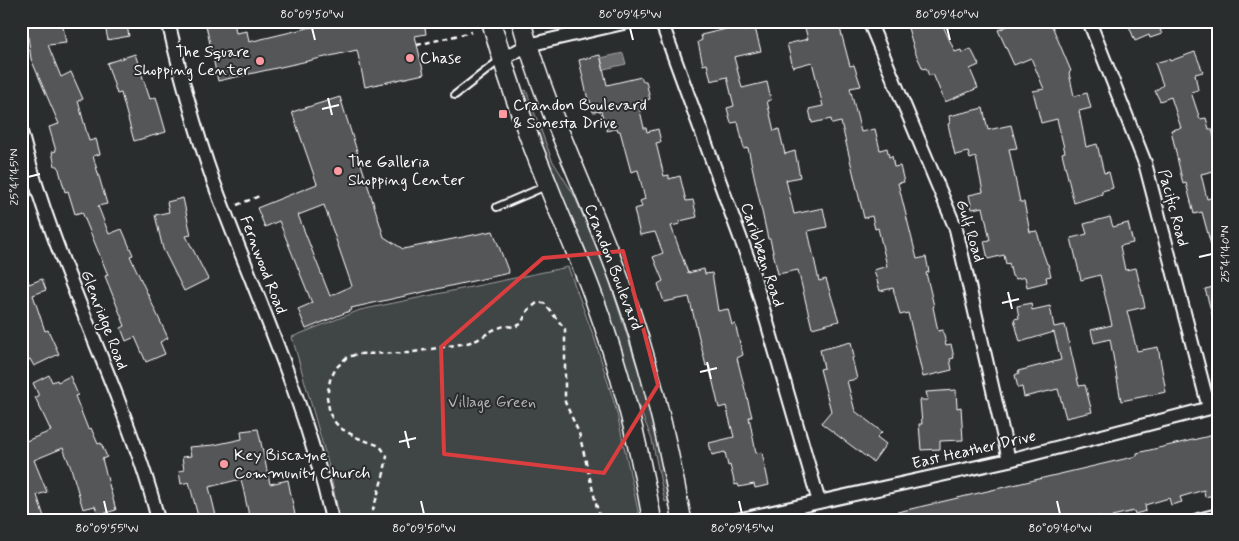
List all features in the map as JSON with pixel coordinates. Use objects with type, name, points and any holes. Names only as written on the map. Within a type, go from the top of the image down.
[{"type":"main road","name":"Crandon Boulevard","points":[[491,21],[515,98],[592,292],[612,352],[629,410],[652,520]]},
{"type":"main road","name":"Crandon Boulevard","points":[[521,21],[553,116],[624,290],[640,339],[655,392],[682,520]]},
{"type":"street","name":"Fernwood Road","points":[[168,21],[206,159],[224,211],[305,420],[332,520]]},
{"type":"street","points":[[502,59],[528,45],[632,21]]},
{"type":"street","name":"Caribbean Road","points":[[661,21],[751,267],[819,502]]},
{"type":"street","name":"Gulf Road","points":[[869,21],[956,229],[1009,460]]},
{"type":"street","name":"Pacific Road","points":[[1089,21],[1145,163],[1213,407]]},
{"type":"street","name":"Glenridge Road","points":[[21,132],[39,197],[133,439],[158,520]]},
{"type":"street","name":"East Heather Drive","points":[[737,520],[1009,460],[1213,407]]},
{"type":"street","points":[[1198,520],[1218,515]]},
{"type":"lane","points":[[455,95],[502,59]]},
{"type":"lane","points":[[497,207],[548,185]]},
{"type":"path","points":[[418,45],[472,32]]},
{"type":"path","points":[[224,211],[262,195]]},
{"type":"path","points":[[370,520],[382,480],[386,456],[380,446],[358,438],[340,428],[330,414],[328,398],[330,380],[336,368],[346,358],[357,354],[408,353],[477,340],[498,328],[504,326],[514,327],[521,324],[532,306],[537,303],[544,303],[565,329],[565,402],[579,433],[600,520]]},
{"type":"highlighted area","points":[[623,251],[658,385],[604,473],[444,454],[441,347],[543,258]]},
{"type":"green space","points":[[526,90],[552,160],[574,195],[605,267],[654,424],[670,500],[665,502],[652,440],[635,396],[608,310],[522,92]]},
{"type":"green space","name":"Village Green","points":[[568,267],[595,340],[616,409],[640,520],[340,520],[328,463],[292,337],[360,310]]},
{"type":"shaded area","points":[[623,53],[626,64],[604,69],[601,58]]},
{"type":"building","points":[[26,21],[62,21],[66,43],[48,45],[61,77],[71,72],[83,99],[78,101],[89,141],[96,139],[100,154],[93,156],[107,204],[98,206],[109,234],[122,229],[133,255],[130,256],[168,338],[160,342],[165,354],[146,362],[135,337],[126,341],[121,328],[125,326],[105,276],[108,275],[82,212],[75,214],[68,191],[65,192],[58,166],[55,166],[52,152],[56,151],[49,127],[59,124],[31,59]]},
{"type":"building","points":[[104,21],[126,21],[129,36],[108,40]]},
{"type":"building","name":"The Square Shopping Center","points":[[205,21],[234,21],[236,33],[247,31],[249,42],[337,21],[424,21],[426,34],[415,36],[424,74],[365,87],[357,50],[218,81]]},
{"type":"building","points":[[803,21],[838,21],[850,66],[854,65],[861,86],[850,88],[861,132],[875,129],[880,150],[887,148],[889,157],[892,156],[894,167],[900,166],[904,182],[898,183],[917,259],[926,257],[929,272],[926,273],[938,331],[943,330],[946,345],[951,344],[954,358],[950,359],[952,370],[923,377],[908,313],[900,315],[893,288],[880,291],[874,270],[887,266],[878,228],[875,229],[872,216],[864,218],[841,122],[832,124],[831,119],[812,123],[809,109],[823,106],[812,62],[793,67],[787,44],[808,39]]},
{"type":"building","points":[[906,21],[941,21],[955,52],[961,50],[962,53],[971,49],[979,65],[970,69],[978,88],[945,102],[933,74],[929,76],[926,68],[923,69],[915,52]]},
{"type":"building","points":[[1028,21],[1050,21],[1071,71],[1069,73],[1074,96],[1087,93],[1091,108],[1079,111],[1086,147],[1097,144],[1104,173],[1109,172],[1113,188],[1102,191],[1102,194],[1074,203],[1062,153],[1065,152],[1057,119],[1041,123],[1033,91],[1044,89],[1031,58],[1014,65],[998,30],[1017,22],[1018,26]]},
{"type":"building","points":[[1127,21],[1181,22],[1160,30],[1162,34],[1150,38],[1149,35],[1135,41]]},
{"type":"building","points":[[743,25],[744,31],[755,28],[761,51],[734,57],[742,88],[767,82],[771,100],[767,101],[774,131],[779,129],[785,154],[795,151],[800,177],[786,180],[794,214],[823,208],[827,227],[808,231],[819,281],[826,279],[839,321],[812,328],[798,270],[778,274],[770,239],[768,239],[748,148],[744,149],[738,122],[731,123],[727,108],[734,106],[727,77],[711,81],[707,64],[703,65],[698,42],[702,40],[701,35]]},
{"type":"building","points":[[1195,52],[1203,72],[1195,74],[1198,90],[1191,92],[1200,119],[1206,118],[1209,129],[1212,129],[1218,154],[1218,170],[1201,174],[1207,199],[1218,196],[1218,255],[1214,256],[1202,212],[1194,214],[1186,183],[1183,184],[1171,130],[1181,128],[1171,97],[1160,101],[1155,91],[1163,85],[1155,63],[1169,59],[1170,61]]},
{"type":"building","points":[[135,54],[150,99],[156,97],[166,132],[134,141],[121,93],[117,94],[107,63]]},
{"type":"building","points":[[600,55],[607,85],[641,77],[643,81],[646,81],[650,99],[638,102],[644,128],[646,128],[647,132],[658,129],[661,142],[656,143],[664,176],[669,175],[669,179],[680,176],[686,201],[693,200],[697,217],[680,221],[680,224],[671,226],[688,273],[704,269],[705,274],[712,273],[718,311],[728,309],[732,325],[735,324],[743,355],[737,358],[752,417],[749,417],[756,453],[762,452],[769,485],[755,488],[754,484],[739,487],[738,484],[735,485],[725,452],[712,455],[709,443],[734,437],[726,406],[719,408],[709,365],[706,366],[689,297],[664,302],[658,284],[663,281],[653,257],[663,253],[655,232],[640,235],[634,209],[642,207],[640,201],[645,199],[638,170],[631,172],[620,131],[617,128],[607,131],[601,111],[593,112],[590,100],[588,100],[579,60]]},
{"type":"building","name":"The Galleria Shopping Center","points":[[340,97],[384,237],[403,249],[493,231],[509,273],[351,308],[352,310],[306,329],[298,309],[312,303],[279,221],[265,227],[257,208],[317,184],[292,112]],"holes":[[[324,205],[352,286],[330,296],[298,215]]]},
{"type":"building","points":[[983,108],[988,130],[1011,125],[1017,148],[1009,149],[1020,202],[1024,202],[1030,232],[1037,231],[1051,276],[1046,277],[1047,282],[1027,287],[1025,277],[1016,279],[1012,276],[1009,263],[1006,264],[1004,255],[988,259],[984,241],[990,240],[983,207],[972,209],[969,195],[983,192],[976,157],[970,159],[968,152],[955,155],[948,124],[950,123],[949,116]]},
{"type":"building","points":[[183,198],[191,235],[186,236],[208,279],[184,291],[163,249],[155,215],[169,212],[167,202]]},
{"type":"building","points":[[1110,217],[1113,227],[1128,223],[1133,243],[1120,246],[1125,270],[1136,268],[1145,307],[1127,311],[1137,351],[1158,347],[1166,392],[1121,401],[1110,339],[1094,343],[1091,330],[1112,325],[1100,275],[1081,280],[1071,238],[1087,234],[1084,224]]},
{"type":"building","points":[[23,266],[29,284],[42,279],[46,290],[33,295],[45,331],[48,330],[59,354],[34,366],[30,359],[27,361],[21,348],[21,267]]},
{"type":"building","points":[[1218,286],[1218,320],[1214,321],[1205,289]]},
{"type":"building","points":[[1031,303],[1032,310],[1050,306],[1054,327],[1065,325],[1079,386],[1085,385],[1092,412],[1066,418],[1058,389],[1024,397],[1022,387],[1018,388],[1015,375],[1019,373],[1018,371],[1061,360],[1054,332],[1020,342],[1014,319],[1019,318],[1017,306]]},
{"type":"building","points":[[851,342],[854,357],[852,358],[857,379],[847,381],[855,411],[882,432],[877,437],[886,444],[873,462],[821,423],[831,411],[820,369],[824,368],[820,350]]},
{"type":"building","points":[[49,375],[52,382],[57,380],[58,382],[70,376],[78,395],[75,396],[88,429],[91,428],[98,444],[101,443],[107,457],[102,459],[116,510],[98,515],[95,506],[83,509],[63,448],[34,460],[47,492],[37,495],[45,520],[21,520],[21,430],[26,441],[51,431],[35,397],[39,396],[33,383]]},
{"type":"building","points":[[956,390],[957,408],[961,407],[963,440],[940,441],[940,449],[921,450],[919,424],[922,424],[920,400],[928,400],[926,392]]},
{"type":"building","name":"Key Biscayne Community Church","points":[[258,429],[270,484],[288,480],[295,515],[273,520],[250,520],[241,479],[209,487],[217,520],[199,520],[189,482],[181,484],[179,471],[184,470],[182,457],[191,456],[189,447],[214,445],[242,439],[241,431]]},
{"type":"building","points":[[1218,434],[1218,494],[1205,497],[1204,490],[1180,497],[1182,502],[1171,505],[1169,498],[1145,505],[1146,511],[1135,514],[1134,511],[1112,516],[1113,520],[1101,520],[1100,516],[1085,520],[886,520],[885,515],[1137,456],[1137,453]]},
{"type":"place","name":"Chase","points":[[410,58]]},
{"type":"place","name":"The Square Shopping Center","points":[[260,61]]},
{"type":"place","name":"Crandon Boulevard & Sonesta Drive","points":[[503,114]]},
{"type":"place","name":"The Galleria Shopping Center","points":[[338,171]]},
{"type":"place","name":"Key Biscayne Community Church","points":[[224,464]]}]
